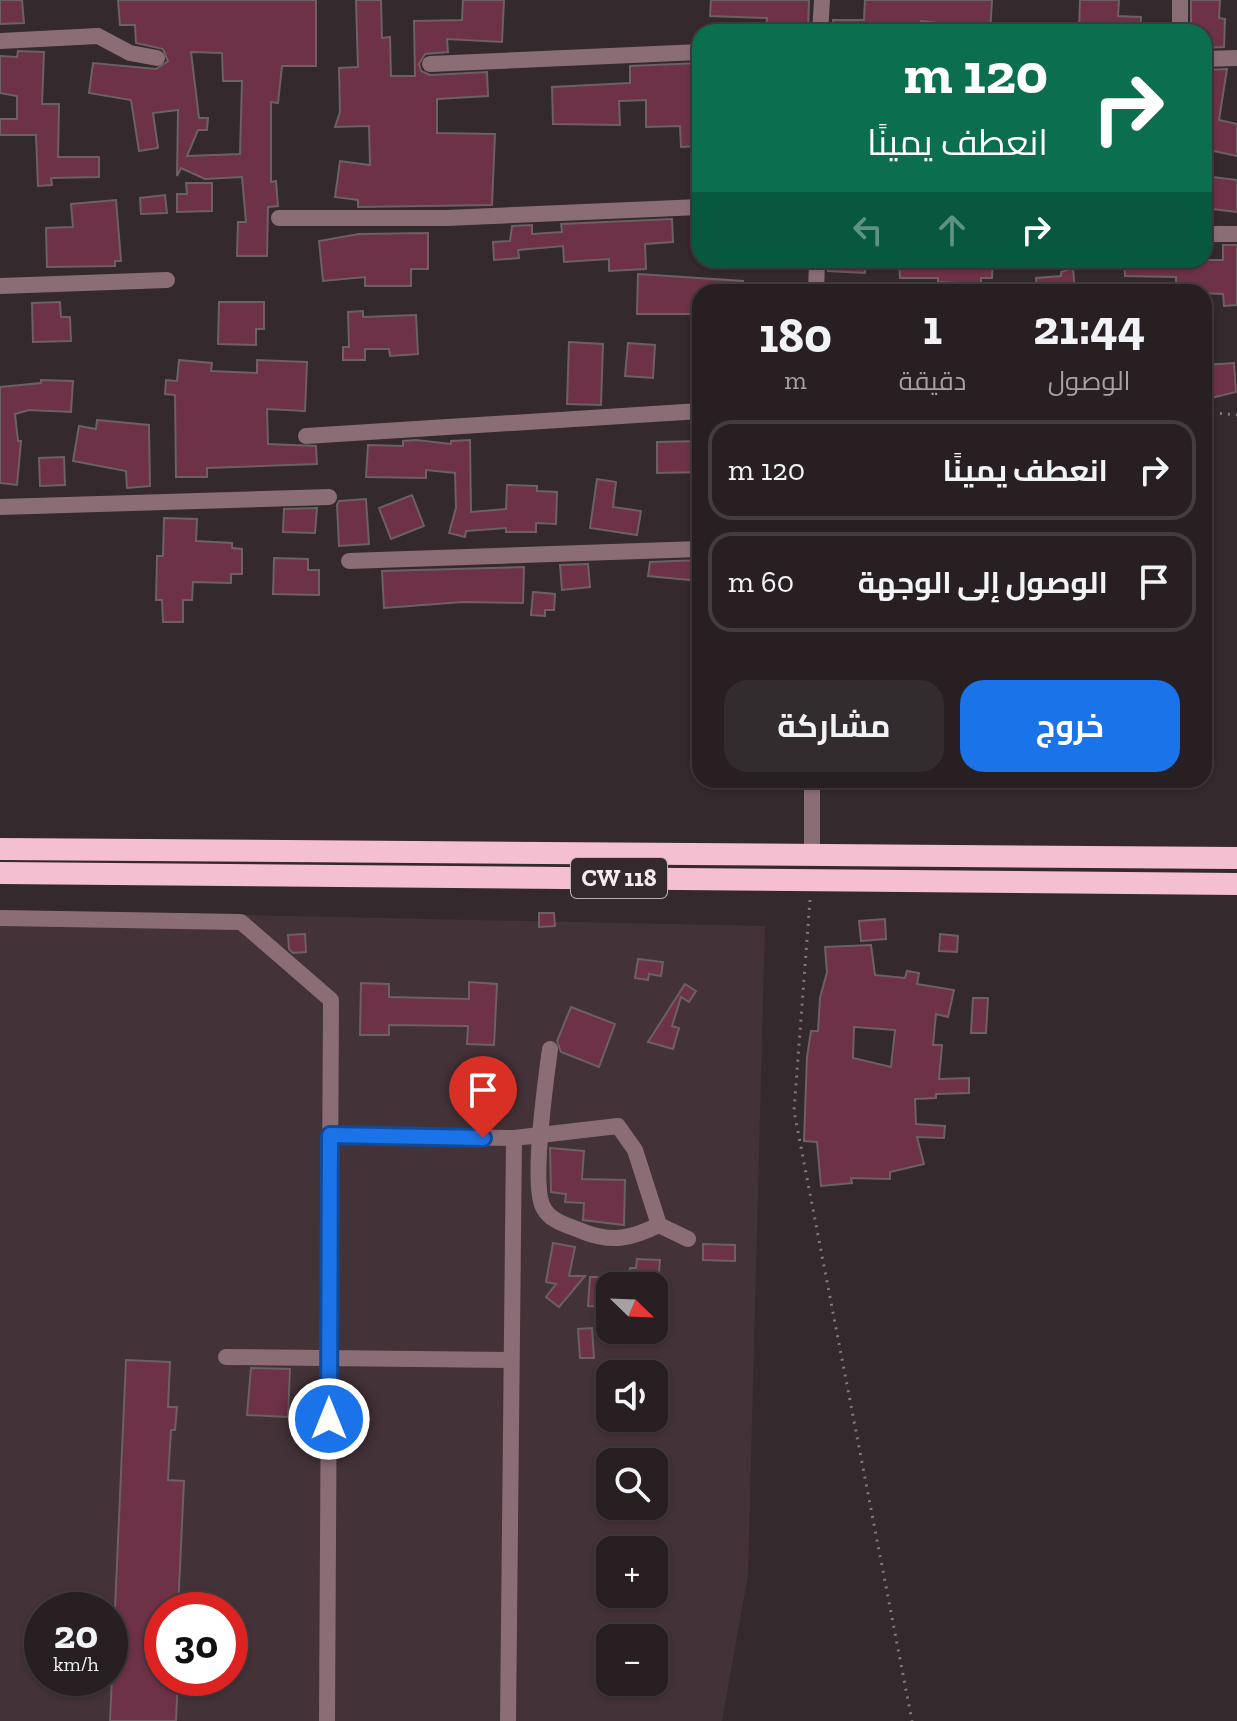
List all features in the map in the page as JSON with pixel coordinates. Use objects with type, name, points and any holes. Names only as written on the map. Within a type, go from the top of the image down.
[{"type":"highway","name":"CW 118","points":[[0,849],[1237,858]]},
{"type":"highway","name":"CW 118","points":[[0,873],[1237,884]]},
{"type":"street","points":[[820,24],[822,0]]},
{"type":"street","points":[[1180,0],[1180,24]]},
{"type":"street","points":[[0,41],[98,36],[130,53],[157,58]]},
{"type":"street","points":[[430,64],[692,52]]},
{"type":"street","points":[[1212,59],[1237,58]]},
{"type":"street","points":[[279,218],[447,218],[692,207]]},
{"type":"street","points":[[1212,234],[1237,234]]},
{"type":"street","points":[[0,286],[167,280]]},
{"type":"street","points":[[306,436],[692,412]]},
{"type":"street","points":[[0,507],[329,497]]},
{"type":"street","points":[[349,561],[692,549]]},
{"type":"street","points":[[812,788],[812,854]]},
{"type":"street","points":[[0,918],[241,922],[331,1000],[327,1721]]},
{"type":"street","points":[[550,1049],[538,1132],[539,1196],[544,1210],[557,1222],[602,1239],[631,1238],[659,1225]]},
{"type":"street","points":[[330,1135],[514,1138],[538,1132],[618,1126],[635,1150],[659,1225],[688,1239]]},
{"type":"street","points":[[508,1721],[514,1138]]},
{"type":"street","points":[[226,1357],[511,1360]]},
{"type":"path","points":[[1212,413],[1237,415]]},
{"type":"path","points":[[811,880],[794,1111],[912,1721]]},
{"type":"shaded area","points":[[0,910],[765,926],[748,1575],[722,1721],[0,1721]]},
{"type":"building","points":[[0,0],[22,0],[24,23],[0,24]]},
{"type":"building","points":[[118,0],[316,0],[316,66],[282,66],[278,103],[271,102],[271,182],[276,181],[278,206],[268,207],[267,256],[237,256],[238,222],[246,222],[242,177],[205,179],[181,168],[177,176],[178,110],[153,113],[158,148],[139,151],[131,100],[89,93],[93,63],[156,69],[168,61],[163,49],[136,43],[135,25],[120,25]],"holes":[[[191,52],[222,53],[223,81],[242,81],[240,154],[187,156],[198,130],[207,130],[208,118],[199,118]]]},
{"type":"building","points":[[356,0],[381,0],[382,38],[390,37],[391,76],[415,76],[414,21],[462,20],[463,0],[504,0],[502,42],[447,39],[448,52],[425,54],[419,64],[421,71],[430,75],[487,72],[488,96],[437,99],[437,133],[495,134],[492,205],[358,207],[358,200],[335,197],[340,161],[370,165],[369,126],[335,127],[340,112],[339,68],[358,67]]},
{"type":"building","points":[[711,0],[809,0],[808,24],[767,24],[767,18],[710,16]]},
{"type":"building","points":[[865,0],[992,0],[990,24],[921,21],[921,24],[833,24],[833,20],[864,20]]},
{"type":"building","points":[[1080,0],[1119,0],[1118,16],[1141,17],[1141,24],[1079,24]]},
{"type":"building","points":[[1191,0],[1220,0],[1219,18],[1225,19],[1224,47],[1212,48],[1212,24],[1191,24]]},
{"type":"building","points":[[18,51],[44,52],[42,104],[59,104],[58,157],[99,157],[99,177],[51,178],[52,185],[38,186],[36,135],[0,135],[0,119],[17,119],[17,96],[0,93],[0,56],[17,57]]},
{"type":"building","points":[[692,63],[692,146],[681,147],[680,126],[646,127],[646,100],[619,101],[620,125],[553,124],[552,87],[630,83],[630,66]]},
{"type":"building","points":[[1227,69],[1219,120],[1237,124],[1237,156],[1212,151],[1212,70]]},
{"type":"building","points":[[1212,177],[1237,180],[1237,212],[1212,209]]},
{"type":"building","points":[[186,183],[212,183],[212,211],[177,212],[177,194],[187,194]]},
{"type":"building","points":[[165,195],[167,213],[141,214],[140,198]]},
{"type":"building","points":[[116,200],[121,261],[115,261],[115,266],[47,267],[46,228],[73,227],[71,204]]},
{"type":"building","points":[[672,219],[673,242],[645,244],[646,269],[609,271],[609,259],[564,262],[563,246],[518,250],[519,258],[494,260],[493,242],[510,241],[512,226],[532,225],[532,234],[562,232],[561,224]]},
{"type":"building","points":[[428,233],[428,269],[411,269],[411,286],[365,286],[365,277],[323,281],[319,241],[359,234]]},
{"type":"building","points":[[1223,245],[1237,245],[1237,305],[1224,306],[1223,294],[1212,294],[1212,284],[1176,284],[1176,277],[1125,276],[1124,268],[1212,268],[1212,260],[1223,260]]},
{"type":"building","points":[[828,268],[865,268],[865,273],[828,271]]},
{"type":"building","points":[[899,268],[993,268],[992,278],[981,278],[981,284],[938,282],[938,278],[900,278]]},
{"type":"building","points":[[1073,268],[1074,284],[1036,284],[1036,278],[1061,276],[1061,272]]},
{"type":"building","points":[[638,274],[743,281],[743,284],[692,284],[692,314],[637,314]]},
{"type":"building","points":[[60,302],[61,317],[70,317],[71,341],[33,342],[32,303]]},
{"type":"building","points":[[219,302],[264,302],[264,329],[256,329],[256,345],[218,344]]},
{"type":"building","points":[[363,311],[363,317],[416,315],[418,354],[390,356],[389,349],[365,349],[365,360],[343,360],[343,347],[349,347],[348,312]]},
{"type":"building","points":[[569,342],[603,344],[601,405],[567,404]]},
{"type":"building","points":[[628,343],[655,345],[653,378],[625,376]]},
{"type":"building","points":[[179,360],[212,363],[211,371],[257,373],[257,360],[307,362],[305,411],[267,409],[268,444],[316,446],[317,464],[207,468],[207,477],[176,477],[175,395],[165,394],[166,380],[177,381]]},
{"type":"building","points":[[1234,363],[1236,392],[1212,398],[1212,364]]},
{"type":"building","points":[[41,380],[73,381],[71,412],[29,410],[15,414],[18,441],[21,441],[17,485],[0,483],[0,387],[41,383]]},
{"type":"building","points":[[97,420],[149,425],[150,486],[127,488],[126,471],[73,461],[79,426],[96,429]]},
{"type":"building","points":[[470,440],[471,512],[506,509],[507,485],[537,486],[537,491],[557,492],[556,524],[536,523],[536,532],[506,532],[506,528],[466,531],[465,537],[449,533],[456,508],[455,473],[426,470],[426,478],[366,477],[368,445],[403,446],[403,441],[451,444],[451,441]]},
{"type":"building","points":[[692,441],[692,472],[657,473],[657,442]]},
{"type":"building","points":[[64,457],[65,485],[40,486],[39,458]]},
{"type":"building","points":[[597,479],[616,482],[613,507],[641,511],[637,535],[590,528]]},
{"type":"building","points":[[412,495],[424,526],[391,539],[379,508]]},
{"type":"building","points":[[366,499],[369,544],[339,546],[339,501]]},
{"type":"building","points":[[317,508],[315,533],[283,532],[284,509]]},
{"type":"building","points":[[164,518],[197,519],[196,541],[232,543],[232,548],[242,549],[242,574],[231,574],[231,583],[193,582],[192,600],[183,600],[183,622],[163,622],[162,600],[156,600],[157,556],[163,556]]},
{"type":"building","points":[[274,558],[308,559],[308,570],[319,570],[319,595],[273,594]]},
{"type":"building","points":[[692,560],[692,580],[648,576],[650,562]]},
{"type":"building","points":[[588,564],[590,587],[562,590],[560,565]]},
{"type":"building","points":[[524,567],[523,603],[463,602],[384,608],[382,571]]},
{"type":"building","points":[[533,592],[555,594],[554,610],[545,610],[545,616],[531,615]]},
{"type":"building","points":[[539,913],[554,913],[555,926],[539,927]]},
{"type":"building","points":[[885,919],[886,939],[861,941],[859,921]]},
{"type":"building","points":[[305,934],[306,952],[293,953],[289,949],[288,935]]},
{"type":"building","points":[[940,934],[958,936],[957,952],[939,951]]},
{"type":"building","points":[[871,945],[875,975],[905,978],[907,971],[919,973],[917,984],[954,990],[948,1017],[936,1014],[933,1045],[942,1045],[939,1079],[969,1078],[969,1093],[936,1094],[936,1098],[915,1099],[916,1124],[945,1126],[944,1138],[917,1137],[924,1164],[890,1172],[890,1179],[851,1178],[852,1183],[821,1186],[817,1142],[804,1141],[807,1057],[811,1031],[818,1031],[820,998],[827,972],[825,947]],"holes":[[[854,1027],[895,1030],[891,1067],[853,1058]]]},
{"type":"building","points":[[638,959],[663,962],[661,976],[649,974],[648,980],[635,978]]},
{"type":"building","points":[[469,982],[497,984],[494,1045],[467,1044],[468,1026],[389,1025],[389,1035],[360,1035],[361,983],[389,984],[389,997],[469,999]]},
{"type":"building","points":[[685,984],[696,991],[689,1002],[681,997],[672,1026],[679,1028],[673,1049],[648,1042]]},
{"type":"building","points":[[973,998],[988,998],[986,1033],[971,1033]]},
{"type":"building","points":[[571,1007],[615,1024],[599,1067],[561,1052],[557,1041]]},
{"type":"building","points":[[550,1148],[584,1151],[582,1179],[625,1180],[624,1225],[583,1220],[584,1203],[565,1202],[566,1194],[551,1192]]},
{"type":"building","points":[[553,1243],[575,1247],[569,1276],[585,1276],[559,1307],[546,1297],[556,1284],[546,1282]]},
{"type":"building","points":[[703,1244],[735,1245],[735,1261],[703,1260]]},
{"type":"building","points":[[637,1259],[660,1260],[659,1272],[630,1272],[630,1268],[636,1268]]},
{"type":"building","points":[[590,1277],[596,1277],[596,1306],[588,1306]]},
{"type":"building","points":[[592,1328],[594,1358],[580,1358],[578,1329]]},
{"type":"building","points":[[126,1360],[170,1362],[168,1407],[177,1407],[175,1430],[171,1430],[168,1480],[184,1481],[179,1592],[144,1592],[144,1696],[177,1696],[176,1721],[110,1721],[111,1696],[128,1696],[128,1592],[116,1592]]},
{"type":"building","points":[[251,1368],[290,1369],[288,1417],[247,1415]]},
{"type":"route","points":[[329,1419],[330,1135],[483,1138]]}]
